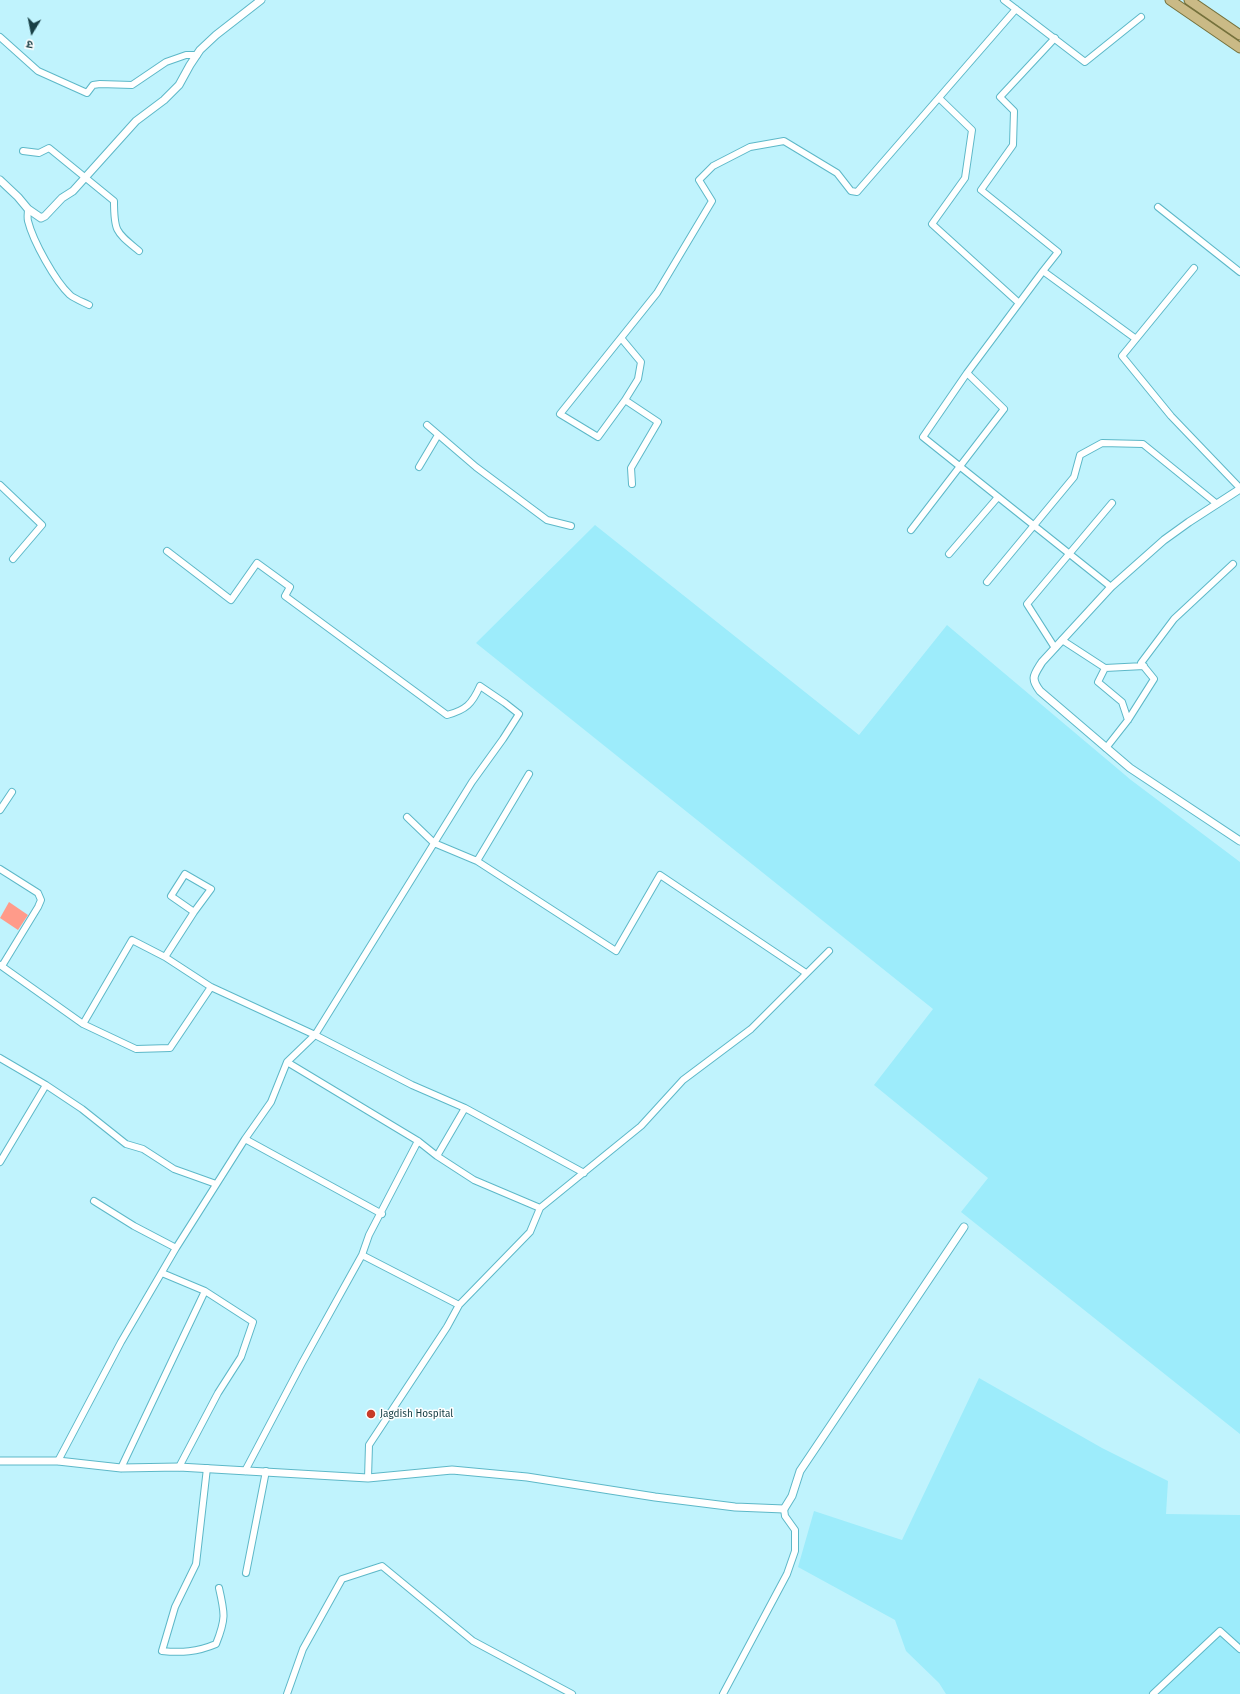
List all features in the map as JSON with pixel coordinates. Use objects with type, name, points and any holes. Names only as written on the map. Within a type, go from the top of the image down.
[{"type":"main road","points":[[1170,0],[1240,48]]},
{"type":"main road","points":[[1189,0],[1240,35]]},
{"type":"street","points":[[0,180],[28,209],[42,218],[45,216],[62,198],[73,190],[136,121],[164,100],[179,85],[197,55],[216,36],[261,0]]},
{"type":"street","points":[[1004,0],[1085,62],[1141,17]]},
{"type":"street","points":[[621,338],[641,362],[638,378],[598,437],[560,414],[657,293],[712,202],[699,180],[714,166],[750,147],[784,141],[837,173],[851,191],[857,192],[1016,9]]},
{"type":"street","points":[[0,36],[38,70],[87,93],[93,85],[132,85],[166,62],[186,55],[197,55]]},
{"type":"street","points":[[1054,38],[1000,97],[1014,111],[1013,145],[981,190],[1058,252],[966,373],[923,438],[1111,587]]},
{"type":"street","points":[[939,98],[972,130],[964,178],[932,224],[1019,303]]},
{"type":"street","points":[[23,151],[39,153],[49,148],[85,177],[114,202],[114,222],[120,236],[139,251]]},
{"type":"street","points":[[1158,207],[1240,272]]},
{"type":"street","points":[[28,209],[28,221],[56,279],[70,295],[90,305]]},
{"type":"street","points":[[1194,268],[1122,356],[1171,416],[1240,489],[1164,540],[1111,587],[1042,662],[1034,676],[1034,682],[1040,691],[1130,768],[1240,841]]},
{"type":"street","points":[[1043,271],[1136,339]]},
{"type":"street","points":[[911,530],[1004,409],[966,373]]},
{"type":"street","points":[[624,400],[658,422],[631,468],[632,484]]},
{"type":"street","points":[[427,425],[476,467],[547,520],[571,526]]},
{"type":"street","points":[[419,467],[438,435]]},
{"type":"street","points":[[987,582],[1074,477],[1080,455],[1102,443],[1143,444],[1217,504]]},
{"type":"street","points":[[0,485],[42,525],[13,559]]},
{"type":"street","points":[[948,554],[998,497]]},
{"type":"street","points":[[1055,648],[1027,604],[1112,503]]},
{"type":"street","points":[[58,1461],[121,1342],[176,1248],[245,1139],[271,1102],[287,1062],[315,1035],[472,782],[519,714],[480,686],[475,699],[462,711],[447,715],[285,596],[290,588],[257,563],[231,600],[167,551]]},
{"type":"street","points":[[1106,748],[1128,720],[1154,679],[1141,663],[1174,619],[1233,564]]},
{"type":"street","points":[[1062,640],[1105,668],[1144,666]]},
{"type":"street","points":[[1105,668],[1098,682],[1122,702],[1128,720]]},
{"type":"street","points":[[477,861],[529,774]]},
{"type":"street","points":[[0,810],[12,792]]},
{"type":"street","points":[[407,817],[434,843],[477,861],[616,951],[660,874],[806,973]]},
{"type":"street","points":[[0,869],[38,893],[41,900],[1,966],[83,1024],[136,1049],[170,1048],[211,987]]},
{"type":"street","points":[[165,957],[211,889],[185,874],[171,896],[194,912]]},
{"type":"street","points":[[83,1024],[132,940],[165,957],[211,987],[315,1035],[412,1085],[465,1108],[584,1173]]},
{"type":"street","points":[[368,1478],[369,1445],[447,1327],[459,1305],[530,1232],[540,1208],[641,1126],[683,1080],[751,1029],[829,951]]},
{"type":"street","points":[[0,1058],[46,1085],[82,1109],[126,1144],[143,1149],[174,1169],[216,1184]]},
{"type":"street","points":[[287,1062],[418,1141],[437,1156],[474,1180],[540,1208]]},
{"type":"street","points":[[0,1162],[46,1085]]},
{"type":"street","points":[[437,1156],[465,1108]]},
{"type":"street","points":[[245,1139],[382,1214]]},
{"type":"street","points":[[245,1471],[302,1363],[362,1255],[369,1235],[382,1214],[418,1141]]},
{"type":"street","points":[[94,1201],[134,1226],[176,1248]]},
{"type":"street","points":[[723,1694],[787,1574],[793,1557],[795,1551],[795,1530],[785,1516],[784,1509],[792,1496],[800,1471],[964,1227]]},
{"type":"street","points":[[362,1255],[459,1305]]},
{"type":"street","points":[[162,1273],[205,1291],[253,1322],[241,1357],[218,1393],[179,1467]]},
{"type":"street","points":[[121,1468],[205,1291]]},
{"type":"street","points":[[0,1461],[58,1461],[121,1468],[207,1468],[368,1478],[452,1470],[527,1477],[655,1497],[735,1507],[784,1509]]},
{"type":"street","points":[[207,1468],[196,1564],[175,1607],[162,1651],[176,1653],[199,1651],[216,1644],[224,1625],[224,1611],[219,1588]]},
{"type":"street","points":[[246,1573],[266,1471]]},
{"type":"street","points":[[287,1694],[303,1650],[342,1579],[382,1566],[473,1641],[572,1694]]},
{"type":"street","points":[[1153,1694],[1220,1631],[1240,1649]]},
{"type":"shaded area","points":[[595,525],[859,735],[947,625],[1131,780],[1240,862],[1240,1434],[961,1212],[988,1178],[874,1085],[933,1009],[476,643]]},
{"type":"shaded area","points":[[9,902],[28,915],[18,930],[0,918]]},
{"type":"shaded area","points":[[979,1378],[1102,1448],[1168,1481],[1166,1514],[1240,1515],[1240,1694],[946,1694],[939,1683],[906,1651],[895,1620],[798,1567],[814,1511],[902,1540]]},
{"type":"place","name":"Jagdish Hospital","points":[[371,1414]]}]
